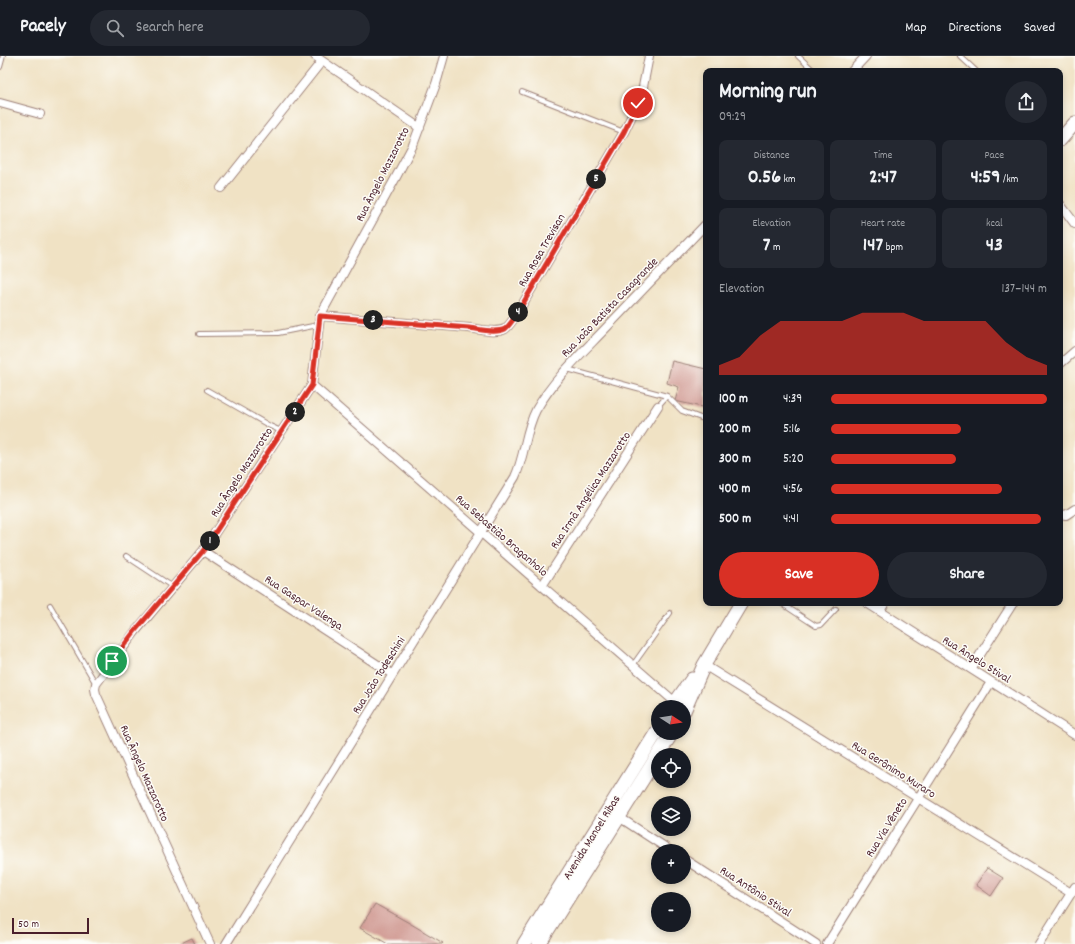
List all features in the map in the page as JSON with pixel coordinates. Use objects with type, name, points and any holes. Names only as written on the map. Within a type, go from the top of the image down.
[{"type":"main road","points":[[1063,137],[1075,123]]},
{"type":"main road","points":[[681,700],[692,679],[704,665],[739,606]]},
{"type":"main road","name":"Avenida Manoel Ribas","points":[[524,944],[652,740]]},
{"type":"main road","name":"Avenida Manoel Ribas","points":[[540,944],[651,766]]},
{"type":"street","points":[[315,56],[420,128]]},
{"type":"street","name":"Rua Ângelo Mazzarotto","points":[[210,944],[96,694],[96,684],[126,643],[203,551],[312,385],[319,320],[404,163],[420,128],[436,84],[444,56]]},
{"type":"street","name":"Rua Rosa Trevisan","points":[[319,320],[469,328],[493,331],[505,329],[515,317],[624,132],[642,92],[649,56]]},
{"type":"street","points":[[855,68],[866,56]]},
{"type":"street","points":[[221,188],[322,61]]},
{"type":"street","points":[[0,103],[40,114]]},
{"type":"street","points":[[1063,208],[1075,224]]},
{"type":"street","name":"Rua João Batista Casagrande","points":[[536,412],[567,369],[703,227]]},
{"type":"street","points":[[1063,361],[1075,351]]},
{"type":"street","name":"Rua Sebastião Braganholo","points":[[312,385],[633,666],[669,700]]},
{"type":"street","name":"Rua Irmã Angélica Mazzarotto","points":[[542,586],[658,406]]},
{"type":"street","name":"Rua João Todeschini","points":[[226,944],[518,469],[527,434],[536,412]]},
{"type":"street","points":[[1063,514],[1066,515],[1075,509]]},
{"type":"street","name":"Rua Gaspar Valenga","points":[[203,551],[392,674]]},
{"type":"street","name":"Rua Ângelo Stival","points":[[872,606],[1075,735]]},
{"type":"street","points":[[880,611],[883,606]]},
{"type":"street","points":[[971,669],[1011,606]]},
{"type":"street","name":"Rua Gerônimo Muraro","points":[[704,665],[918,798],[1073,890]]},
{"type":"street","name":"Rua Via Vêneto","points":[[827,944],[991,682]]},
{"type":"street","points":[[619,817],[660,844]]},
{"type":"street","name":"Rua Antônio Stival","points":[[691,864],[816,944]]},
{"type":"street","points":[[1039,944],[1073,890]]},
{"type":"lane","points":[[0,67],[3,56]]},
{"type":"lane","points":[[798,56],[811,68]]},
{"type":"lane","points":[[960,56],[973,68]]},
{"type":"lane","points":[[522,92],[624,132]]},
{"type":"lane","points":[[199,334],[278,333],[319,320]]},
{"type":"lane","points":[[567,369],[667,396],[682,411],[703,419]]},
{"type":"lane","points":[[208,390],[270,426],[282,431]]},
{"type":"lane","points":[[658,406],[667,396]]},
{"type":"lane","points":[[126,556],[173,587]]},
{"type":"lane","points":[[50,605],[96,684]]},
{"type":"lane","points":[[786,606],[816,626],[821,625],[836,609]]},
{"type":"lane","points":[[633,666],[670,613]]},
{"type":"building","points":[[672,361],[703,368],[703,407],[675,401],[679,387],[667,383]]},
{"type":"building","points":[[987,868],[1003,878],[991,896],[976,885]]},
{"type":"building","points":[[375,904],[443,943],[388,944],[360,928]]},
{"type":"building","points":[[192,938],[195,944],[179,944]]},
{"type":"route","points":[[112,661],[134,632],[203,551],[312,385],[320,316],[478,328],[493,331],[505,329],[515,317],[624,132],[638,103]]}]
